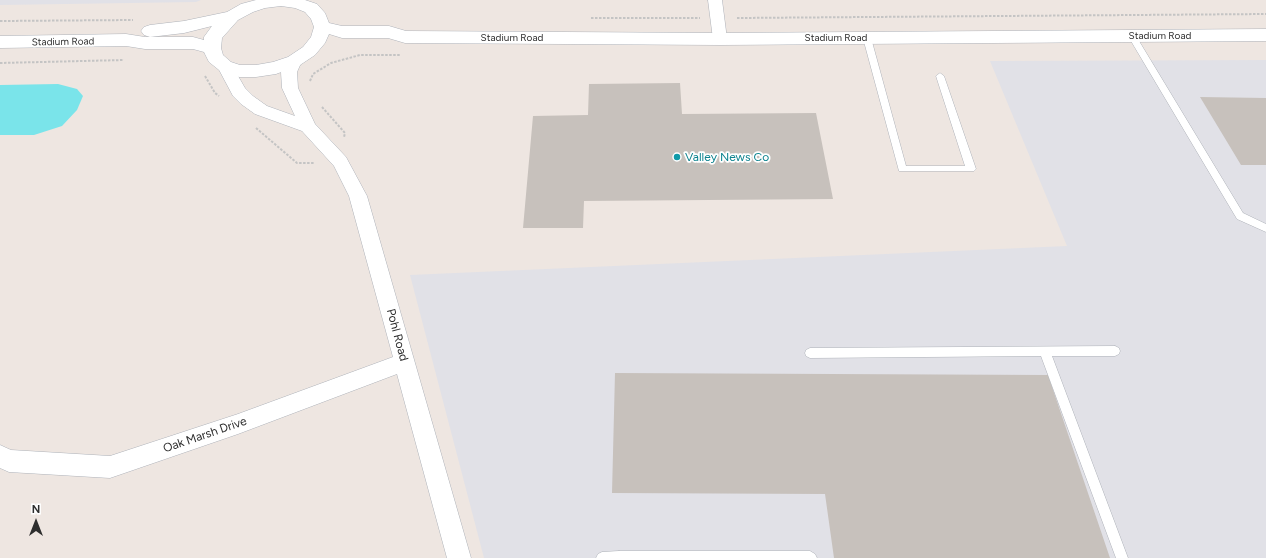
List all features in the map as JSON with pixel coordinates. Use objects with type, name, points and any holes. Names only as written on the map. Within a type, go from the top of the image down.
[{"type":"street","points":[[240,12],[264,3],[281,1],[307,4],[319,17],[322,28],[319,39],[309,51],[294,61],[276,68],[256,71],[239,71],[225,66],[215,58],[212,48],[214,37],[220,26],[240,12],[262,0]]},
{"type":"street","points":[[716,0],[720,39]]},
{"type":"street","name":"Stadium Road","points":[[126,40],[148,32],[184,27],[240,12]]},
{"type":"street","name":"Stadium Road","points":[[322,28],[342,32],[389,32],[405,37],[720,39],[1266,35]]},
{"type":"street","name":"Stadium Road","points":[[309,51],[329,47],[387,43],[405,37]]},
{"type":"street","name":"Stadium Road","points":[[0,42],[126,40],[144,43],[194,43],[212,48]]},
{"type":"street","name":"Pohl Road","points":[[294,61],[289,72],[290,88],[308,127],[340,162],[358,196],[459,558]]},
{"type":"street","name":"Pohl Road","points":[[225,66],[239,92],[261,110],[308,127]]},
{"type":"street","name":"Oak Marsh Drive","points":[[0,456],[9,461],[110,467],[238,424],[404,362]]},
{"type":"lane","points":[[1132,36],[1240,216],[1266,228]]},
{"type":"lane","points":[[867,38],[902,169],[971,169],[940,76]]},
{"type":"lane","points":[[1045,351],[1122,558]]},
{"type":"lane","points":[[810,353],[1115,351]]},
{"type":"lane","points":[[602,558],[811,558]]},
{"type":"path","points":[[585,18],[1266,14]]},
{"type":"path","points":[[0,21],[140,20]]},
{"type":"path","points":[[308,86],[313,74],[331,63],[360,55],[403,55]]},
{"type":"path","points":[[0,63],[85,62],[131,59]]},
{"type":"path","points":[[319,105],[345,133]]},
{"type":"shaded area","points":[[0,0],[201,0],[196,2],[0,5]]},
{"type":"shaded area","points":[[1266,60],[1266,558],[484,558],[410,275],[1067,246],[990,61]]},
{"type":"water","points":[[58,84],[77,89],[83,96],[77,110],[62,126],[34,135],[0,135],[0,85]]},
{"type":"building","name":"Valley News Co","points":[[680,83],[682,114],[816,113],[833,199],[584,201],[583,228],[523,228],[533,116],[588,115],[589,84]]},
{"type":"building","points":[[1200,97],[1266,98],[1266,165],[1241,165]]},
{"type":"building","points":[[615,373],[1048,375],[1110,558],[834,558],[825,494],[612,493]]},
{"type":"place","name":"Valley News Co","points":[[677,157]]}]
